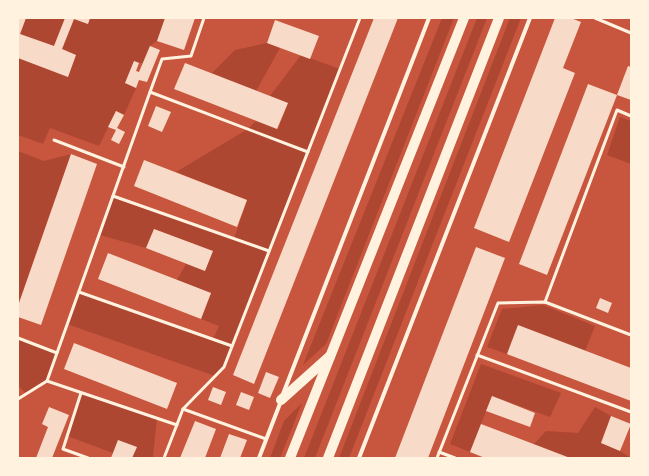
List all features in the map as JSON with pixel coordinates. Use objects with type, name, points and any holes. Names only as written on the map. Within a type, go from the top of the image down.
[{"type":"main road","points":[[290,458],[464,18]]},
{"type":"main road","points":[[328,458],[499,18]]},
{"type":"main road","points":[[281,400],[332,354]]},
{"type":"street","points":[[259,458],[430,18]]},
{"type":"street","points":[[359,458],[530,18]]},
{"type":"lane","points":[[18,399],[47,381],[162,59],[191,56],[204,18]]},
{"type":"lane","points":[[164,458],[184,409],[224,367],[360,18]]},
{"type":"lane","points":[[595,18],[631,33]]},
{"type":"lane","points":[[150,92],[308,152]]},
{"type":"lane","points":[[545,302],[617,110],[631,116]]},
{"type":"lane","points":[[54,140],[124,167]]},
{"type":"lane","points":[[113,196],[269,251]]},
{"type":"lane","points":[[79,292],[232,346]]},
{"type":"lane","points":[[437,458],[498,303],[545,302],[631,335]]},
{"type":"lane","points":[[18,338],[57,353]]},
{"type":"lane","points":[[478,355],[631,412]]},
{"type":"lane","points":[[47,381],[177,425]]},
{"type":"lane","points":[[81,392],[63,448],[88,458]]},
{"type":"lane","points":[[184,409],[266,439]]},
{"type":"lane","points":[[439,452],[455,458]]},
{"type":"shaded area","points":[[26,18],[65,18],[54,46],[20,34]]},
{"type":"shaded area","points":[[90,18],[165,18],[157,41],[150,46],[143,63],[134,61],[125,83],[136,88],[124,115],[116,111],[99,146],[50,128],[43,144],[18,135],[18,58],[68,77],[76,55],[62,49],[74,19],[88,24]]},
{"type":"shaded area","points":[[442,18],[454,18],[326,344],[303,365]]},
{"type":"shaded area","points":[[477,18],[487,18],[315,458],[304,458]]},
{"type":"shaded area","points":[[510,18],[521,18],[349,458],[339,458]]},
{"type":"shaded area","points":[[267,43],[280,48],[256,91],[212,73],[235,50]]},
{"type":"shaded area","points":[[301,55],[340,69],[224,367],[215,376],[67,324],[79,292],[213,339],[219,326],[201,319],[211,293],[177,280],[186,264],[205,271],[212,251],[154,229],[146,248],[100,235],[113,196],[234,239],[247,200],[176,172],[248,129],[256,121],[278,129],[288,103],[270,96]]},
{"type":"shaded area","points":[[620,117],[631,121],[631,164],[607,155]]},
{"type":"shaded area","points":[[18,151],[44,161],[71,154],[20,299],[18,298]]},
{"type":"shaded area","points":[[543,305],[595,326],[585,351],[507,354],[487,347],[502,309]]},
{"type":"shaded area","points":[[18,338],[57,353],[47,381],[26,394],[18,385]]},
{"type":"shaded area","points":[[481,364],[561,393],[550,417],[492,396],[470,452],[450,444]]},
{"type":"shaded area","points":[[81,393],[157,418],[154,458],[132,458],[136,447],[118,440],[113,453],[67,436]]},
{"type":"shaded area","points":[[302,403],[280,458],[270,458],[284,421]]},
{"type":"shaded area","points":[[595,407],[611,416],[601,443],[620,451],[631,458],[571,458],[534,444],[546,431],[578,433]]},
{"type":"building","points":[[18,18],[26,18],[20,34],[54,46],[65,18],[90,18],[88,24],[74,19],[62,49],[76,55],[68,77],[18,58]]},
{"type":"building","points":[[165,18],[195,18],[184,50],[157,41]]},
{"type":"building","points":[[374,18],[398,18],[254,384],[233,375]]},
{"type":"building","points":[[555,18],[571,18],[581,22],[563,68],[575,73],[509,242],[474,228]]},
{"type":"building","points":[[275,20],[319,36],[310,59],[267,43]]},
{"type":"building","points":[[150,46],[160,50],[147,82],[139,80],[136,88],[125,83],[134,61],[139,63],[136,71],[139,72]]},
{"type":"building","points":[[185,63],[288,103],[277,129],[174,89]]},
{"type":"building","points":[[628,66],[631,67],[631,100],[617,95]]},
{"type":"building","points":[[588,84],[617,95],[547,275],[519,264]]},
{"type":"building","points":[[156,106],[171,112],[162,132],[148,126]]},
{"type":"building","points":[[116,111],[124,115],[117,128],[125,132],[119,144],[111,140],[116,130],[108,127]]},
{"type":"building","points":[[71,154],[97,164],[41,325],[18,317],[18,306]]},
{"type":"building","points":[[144,160],[247,200],[237,227],[134,186]]},
{"type":"building","points":[[154,229],[213,251],[205,271],[146,248]]},
{"type":"building","points":[[476,247],[505,258],[428,458],[395,458]]},
{"type":"building","points":[[108,253],[211,293],[201,319],[98,279]]},
{"type":"building","points":[[600,298],[612,303],[608,313],[596,308]]},
{"type":"building","points":[[518,325],[631,368],[631,401],[507,354]]},
{"type":"building","points":[[74,343],[177,383],[167,409],[64,369]]},
{"type":"building","points":[[266,372],[279,377],[270,398],[258,393]]},
{"type":"building","points":[[213,387],[226,392],[221,405],[208,400]]},
{"type":"building","points":[[241,392],[254,397],[249,410],[236,405]]},
{"type":"building","points":[[492,396],[535,413],[530,427],[486,411]]},
{"type":"building","points":[[49,407],[69,415],[52,458],[36,458],[48,427],[42,424]]},
{"type":"building","points":[[611,416],[631,424],[620,451],[601,443]]},
{"type":"building","points":[[195,421],[216,429],[205,458],[180,458]]},
{"type":"building","points":[[481,424],[570,458],[485,458],[470,452]]},
{"type":"building","points":[[229,434],[247,440],[240,458],[220,458]]},
{"type":"building","points":[[118,440],[137,447],[132,458],[111,458]]}]
